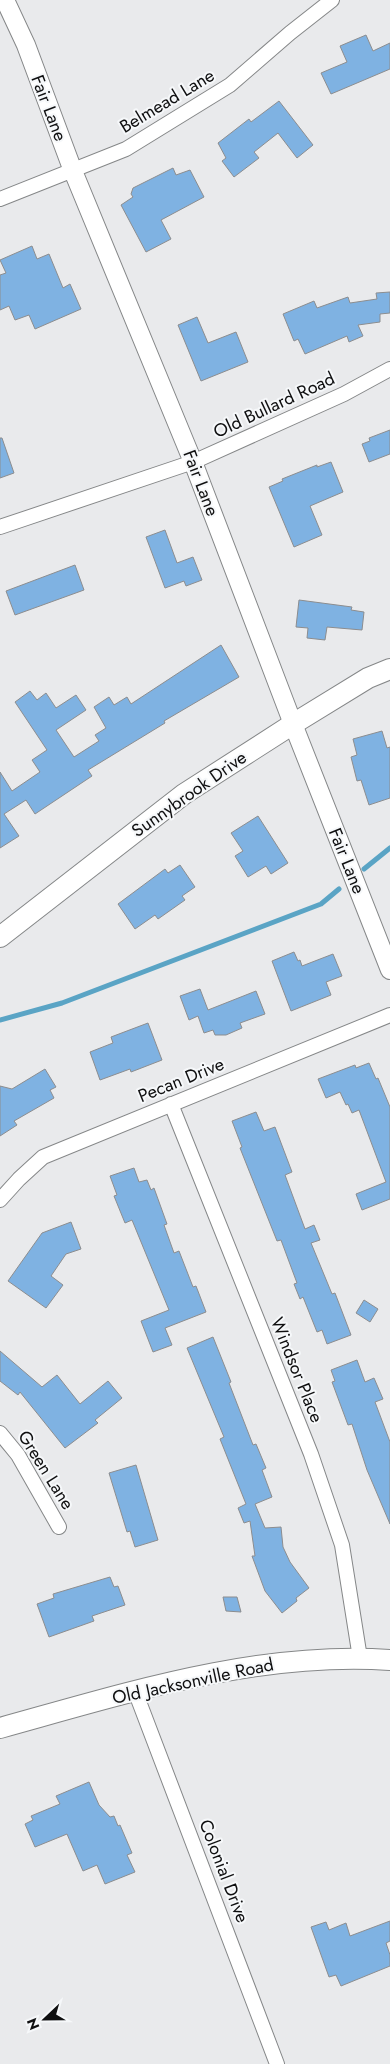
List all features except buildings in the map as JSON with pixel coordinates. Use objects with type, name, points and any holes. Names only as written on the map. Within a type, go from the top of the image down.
[{"type":"main road","name":"Sunnybrook Drive","points":[[0,937],[184,794],[368,678],[390,669]]},
{"type":"main road","name":"Old Jacksonville Road","points":[[0,1728],[135,1691],[221,1672],[300,1659],[360,1658],[390,1660]]},
{"type":"street","name":"Fair Lane","points":[[5,0],[26,45],[73,170],[193,462],[390,970]]},
{"type":"street","name":"Belmead Lane","points":[[0,199],[126,149],[230,85],[328,1]]},
{"type":"street","name":"Old Bullard Road","points":[[0,528],[193,462],[344,394],[390,369]]},
{"type":"street","name":"Pecan Drive","points":[[0,1200],[43,1156],[390,1015]]},
{"type":"street","name":"Windsor Place","points":[[171,1104],[317,1472],[342,1545],[360,1658]]},
{"type":"street","name":"Green Lane","points":[[0,1433],[18,1455],[59,1527]]},
{"type":"street","name":"Colonial Drive","points":[[135,1691],[277,2064]]},
{"type":"waterway","points":[[364,869],[390,848]]},
{"type":"waterway","points":[[0,1020],[62,1003],[321,904],[339,889]]}]
